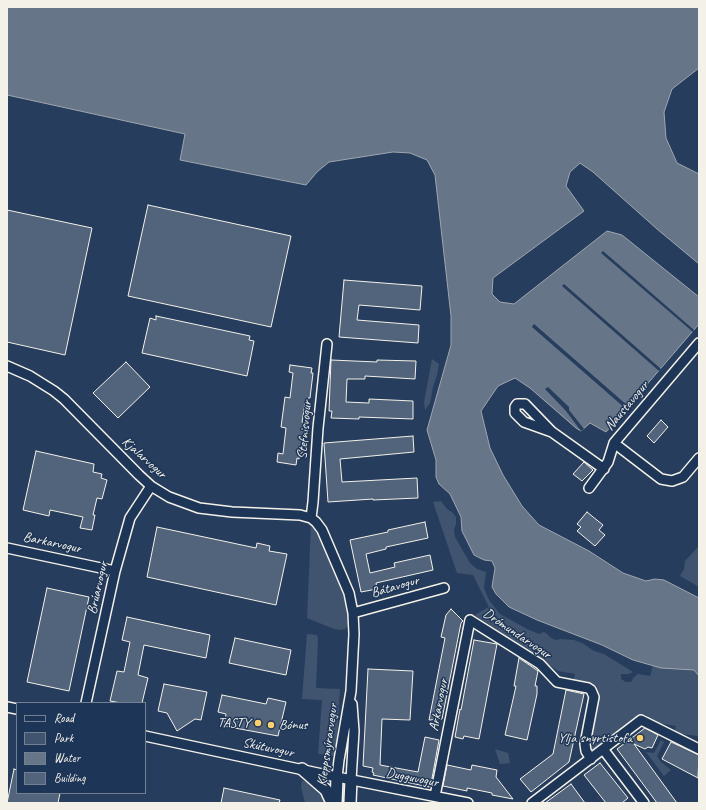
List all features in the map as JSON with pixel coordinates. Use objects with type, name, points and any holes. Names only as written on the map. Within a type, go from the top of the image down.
[{"type":"street","name":"Naustavogur","points":[[699,343],[614,443],[661,479],[672,481],[683,477],[699,458]]},
{"type":"street","name":"Stefnisvogur","points":[[311,518],[318,428],[327,344]]},
{"type":"street","name":"Kjalarvogur","points":[[7,366],[36,380],[64,399],[139,475],[151,486],[169,497],[199,508],[232,512],[300,515],[311,518]]},
{"type":"street","points":[[552,432],[604,469]]},
{"type":"street","points":[[590,488],[608,462],[614,443]]},
{"type":"street","name":"Brúarvogur","points":[[86,702],[115,571],[130,518],[151,486]]},
{"type":"street","name":"Kleppsmýrarvegur","points":[[311,518],[322,530],[349,593],[353,614],[354,634],[351,691],[339,760],[336,803]]},
{"type":"street","name":"Barkarvogur","points":[[7,548],[115,571]]},
{"type":"street","name":"Bátavogur","points":[[353,614],[444,588]]},
{"type":"street","name":"Drómundarvogur","points":[[470,620],[540,664],[558,682],[592,690],[594,696],[585,744],[586,751],[591,759]]},
{"type":"street","name":"Arkarvogur","points":[[435,796],[470,620]]},
{"type":"street","name":"Kleppsmýrarvegur","points":[[350,803],[354,731],[351,691]]},
{"type":"street","points":[[532,803],[641,720],[699,749]]},
{"type":"street","name":"Skútuvogur","points":[[146,736],[352,780]]},
{"type":"street","points":[[604,749],[644,803]]},
{"type":"street","points":[[302,769],[326,790],[332,803]]},
{"type":"street","name":"Dugguvogur","points":[[352,780],[435,796],[454,802],[468,803]]},
{"type":"green space","points":[[432,359],[439,364],[430,403],[425,410],[424,402]]},
{"type":"green space","points":[[441,501],[456,517],[454,530],[455,537],[470,563],[477,569],[486,572],[484,588],[489,600],[500,614],[539,634],[544,632],[556,640],[574,640],[582,643],[594,651],[604,654],[633,672],[629,674],[621,674],[621,679],[626,682],[631,682],[638,674],[650,676],[667,611],[699,634],[699,738],[697,736],[674,733],[676,726],[646,721],[647,715],[640,714],[593,754],[589,746],[589,742],[597,686],[573,682],[575,674],[558,671],[475,615],[489,607],[473,575],[457,573],[433,502]]},
{"type":"green space","points":[[311,524],[313,524],[318,531],[343,592],[348,625],[345,629],[334,629],[307,618]]},
{"type":"green space","points":[[699,546],[699,587],[680,576],[684,569],[685,561]]},
{"type":"green space","points":[[307,634],[317,635],[318,639],[316,688],[340,689],[336,756],[318,754],[322,700],[302,699]]},
{"type":"green space","points":[[661,740],[664,742],[657,756],[660,761],[671,770],[664,776],[646,752],[654,753]]},
{"type":"green space","points":[[495,749],[508,753],[510,763],[500,764]]},
{"type":"green space","points":[[302,780],[315,786],[325,803],[305,803],[301,787]]},
{"type":"water","points":[[7,7],[699,7],[699,68],[672,89],[664,112],[666,138],[677,163],[699,174],[699,264],[593,172],[580,163],[570,172],[566,186],[584,211],[493,278],[492,294],[500,302],[514,304],[607,231],[622,235],[699,297],[699,324],[606,432],[590,423],[581,431],[530,388],[515,378],[498,386],[481,411],[490,448],[503,475],[522,506],[539,525],[589,551],[623,573],[646,581],[655,579],[664,580],[699,598],[699,676],[694,670],[661,668],[633,660],[602,645],[537,620],[509,607],[496,594],[492,587],[495,568],[492,561],[484,560],[474,555],[462,531],[461,517],[450,494],[439,484],[436,477],[436,460],[427,430],[451,345],[451,316],[435,175],[427,160],[410,153],[393,152],[329,162],[317,172],[306,185],[180,160],[185,134],[7,95]]},
{"type":"pier","points":[[603,251],[694,330],[693,332],[601,253]]},
{"type":"pier","points":[[564,284],[661,369],[659,371],[562,286]]},
{"type":"pier","points":[[534,324],[628,406],[626,409],[532,327]]},
{"type":"pier","points":[[548,387],[569,407],[569,410],[584,429],[581,431],[566,411],[545,389]]},
{"type":"building","points":[[148,205],[291,236],[271,327],[128,296]]},
{"type":"building","points":[[7,210],[92,228],[65,355],[7,342]]},
{"type":"building","points":[[344,280],[422,286],[420,310],[359,305],[357,320],[419,325],[418,343],[339,337]]},
{"type":"building","points":[[156,316],[250,336],[249,340],[254,341],[247,376],[142,353],[150,318],[156,320]]},
{"type":"building","points":[[331,360],[377,362],[377,360],[416,361],[415,379],[365,376],[365,379],[347,379],[346,402],[369,403],[369,399],[413,401],[413,419],[359,417],[359,419],[331,418],[332,411],[329,411]]},
{"type":"building","points":[[126,362],[150,387],[118,418],[93,393]]},
{"type":"building","points":[[290,365],[312,368],[311,373],[313,373],[310,398],[308,398],[307,403],[305,403],[302,422],[304,423],[303,428],[305,428],[302,453],[300,453],[299,459],[297,458],[296,465],[277,462],[278,453],[283,454],[286,428],[281,427],[285,397],[290,398],[293,373],[289,372]]},
{"type":"building","points":[[661,420],[668,427],[654,443],[647,436]]},
{"type":"building","points":[[413,436],[414,452],[340,459],[342,482],[417,478],[418,498],[328,502],[324,443]]},
{"type":"building","points":[[36,451],[94,464],[93,472],[102,474],[101,478],[107,480],[102,499],[97,498],[93,515],[95,515],[92,530],[80,528],[83,517],[50,510],[49,516],[23,510]]},
{"type":"building","points":[[584,462],[593,470],[582,481],[573,474]]},
{"type":"building","points":[[587,512],[603,525],[599,530],[605,535],[595,546],[577,531],[581,527],[577,524]]},
{"type":"building","points":[[425,522],[428,538],[386,547],[386,549],[366,554],[370,573],[395,567],[394,563],[430,555],[433,570],[376,583],[377,589],[361,592],[350,540]]},
{"type":"building","points":[[157,527],[256,548],[257,543],[270,546],[269,551],[287,554],[276,605],[147,577]]},
{"type":"building","points":[[47,588],[89,597],[69,691],[27,682]]},
{"type":"building","points":[[451,609],[463,621],[461,623],[442,719],[429,720],[445,638],[441,637],[446,615]]},
{"type":"building","points":[[127,617],[210,635],[206,658],[144,645],[138,675],[148,678],[142,702],[110,701],[117,671],[124,672],[130,642],[122,640]]},
{"type":"building","points":[[235,638],[291,650],[286,675],[229,663]]},
{"type":"building","points":[[474,640],[497,644],[479,739],[464,736],[463,739],[455,737]]},
{"type":"building","points":[[519,658],[538,671],[535,686],[537,686],[537,694],[527,740],[505,735],[516,686],[514,686]]},
{"type":"building","points":[[368,669],[413,671],[410,720],[382,719],[380,765],[418,772],[425,737],[439,740],[431,784],[429,784],[429,787],[373,775],[373,768],[363,766]]},
{"type":"building","points":[[164,684],[207,692],[201,720],[195,719],[177,731],[167,713],[158,711]]},
{"type":"building","points":[[566,690],[584,694],[569,762],[531,792],[520,779],[553,754]]},
{"type":"building","points":[[222,695],[266,704],[268,698],[286,702],[278,736],[224,726],[226,714],[218,712]]},
{"type":"building","points":[[645,728],[658,735],[652,748],[648,747],[645,749],[634,744],[677,803],[657,803],[617,749]]},
{"type":"building","points":[[671,742],[699,755],[698,778],[662,759]]},
{"type":"building","points":[[600,763],[628,798],[622,803],[606,803],[584,775]]},
{"type":"building","points":[[447,765],[471,770],[472,765],[497,770],[496,777],[513,799],[467,788],[467,791],[443,786]]},
{"type":"building","points":[[14,769],[16,770],[16,794],[60,794],[58,803],[7,803]]},
{"type":"building","points":[[571,784],[585,803],[545,803]]},
{"type":"building","points":[[224,788],[280,800],[279,803],[221,803]]},
{"type":"place","name":"TASTY","points":[[258,723]]},
{"type":"place","name":"Bónus","points":[[271,725]]},
{"type":"place","name":"Ylja snyrtistofa","points":[[640,738]]}]
